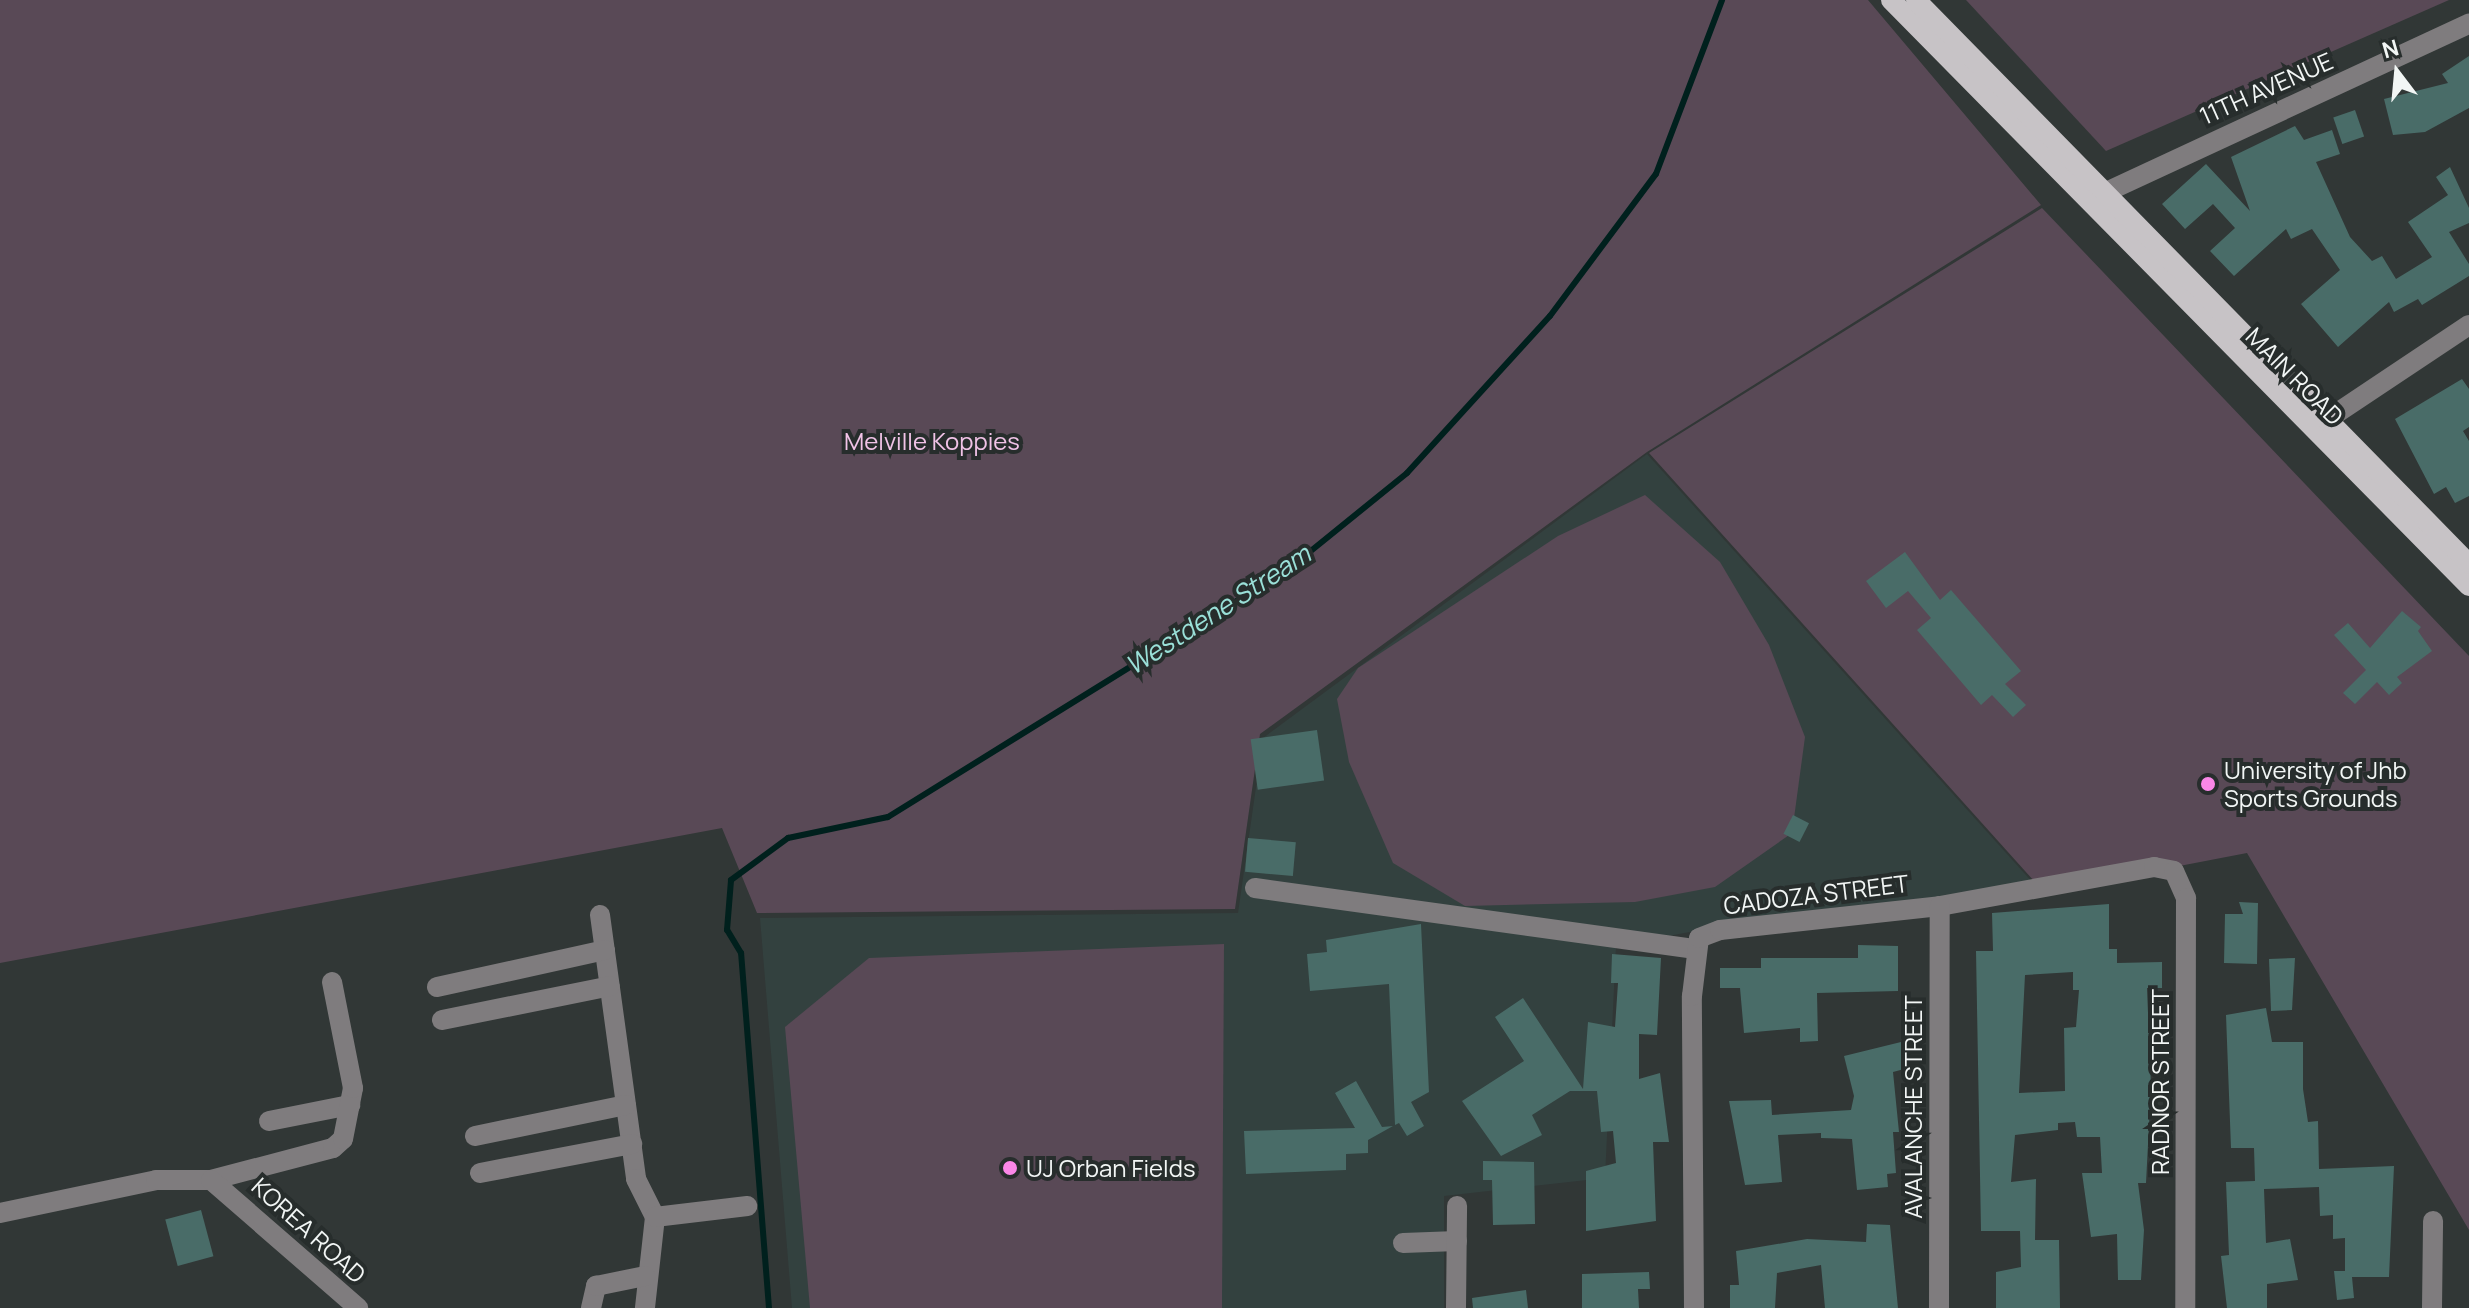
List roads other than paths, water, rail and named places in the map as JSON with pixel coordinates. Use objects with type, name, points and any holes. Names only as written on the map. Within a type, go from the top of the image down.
[{"type":"main road","points":[[1891,0],[2094,196]]},
{"type":"main road","points":[[1916,0],[2094,196]]},
{"type":"main road","name":"MAIN ROAD","points":[[2094,196],[2319,426],[2469,586]]},
{"type":"main road","name":"MAIN ROAD","points":[[2319,426],[2469,564]]},
{"type":"street","name":"11TH AVENUE","points":[[2094,196],[2469,24]]},
{"type":"street","points":[[2319,426],[2469,325]]},
{"type":"street","name":"CADOZA STREET","points":[[1694,949],[1699,938],[1720,930],[1940,906],[2164,867]]},
{"type":"street","name":"RADNOR STREET","points":[[2164,867],[2180,877],[2186,898],[2185,1308]]},
{"type":"street","points":[[1255,888],[1694,949],[1694,1308]]},
{"type":"street","name":"AVALANCHE STREET","points":[[1939,1308],[1940,906]]},
{"type":"street","points":[[600,915],[636,1179],[655,1217],[645,1276],[645,1308]]},
{"type":"street","points":[[437,987],[605,950]]},
{"type":"street","points":[[0,1213],[156,1180],[218,1185],[333,1148],[343,1139],[353,1088],[332,982]]},
{"type":"street","points":[[442,1020],[610,986]]},
{"type":"street","points":[[269,1121],[350,1105]]},
{"type":"street","points":[[475,1136],[626,1105]]},
{"type":"street","points":[[480,1173],[632,1144]]},
{"type":"street","name":"KOREA ROAD","points":[[218,1185],[358,1308]]},
{"type":"street","points":[[655,1217],[747,1206]]},
{"type":"street","points":[[1456,1308],[1457,1206]]},
{"type":"street","points":[[2432,1308],[2433,1221]]},
{"type":"street","points":[[1403,1243],[1457,1241]]},
{"type":"street","points":[[591,1308],[596,1286],[645,1276]]},
{"type":"waterway","name":"Westdene Stream","points":[[769,1308],[741,953],[727,930],[731,880],[788,838],[888,817],[1291,567],[1407,473],[1550,316],[1656,174],[1722,0]]},
{"type":"place","name":"University of Jhb Sports Grounds","points":[[2208,784]]},
{"type":"place","name":"UJ Orban Fields","points":[[1010,1168]]},
{"type":"park label","name":"Melville Koppies","points":[[932,441]]}]
